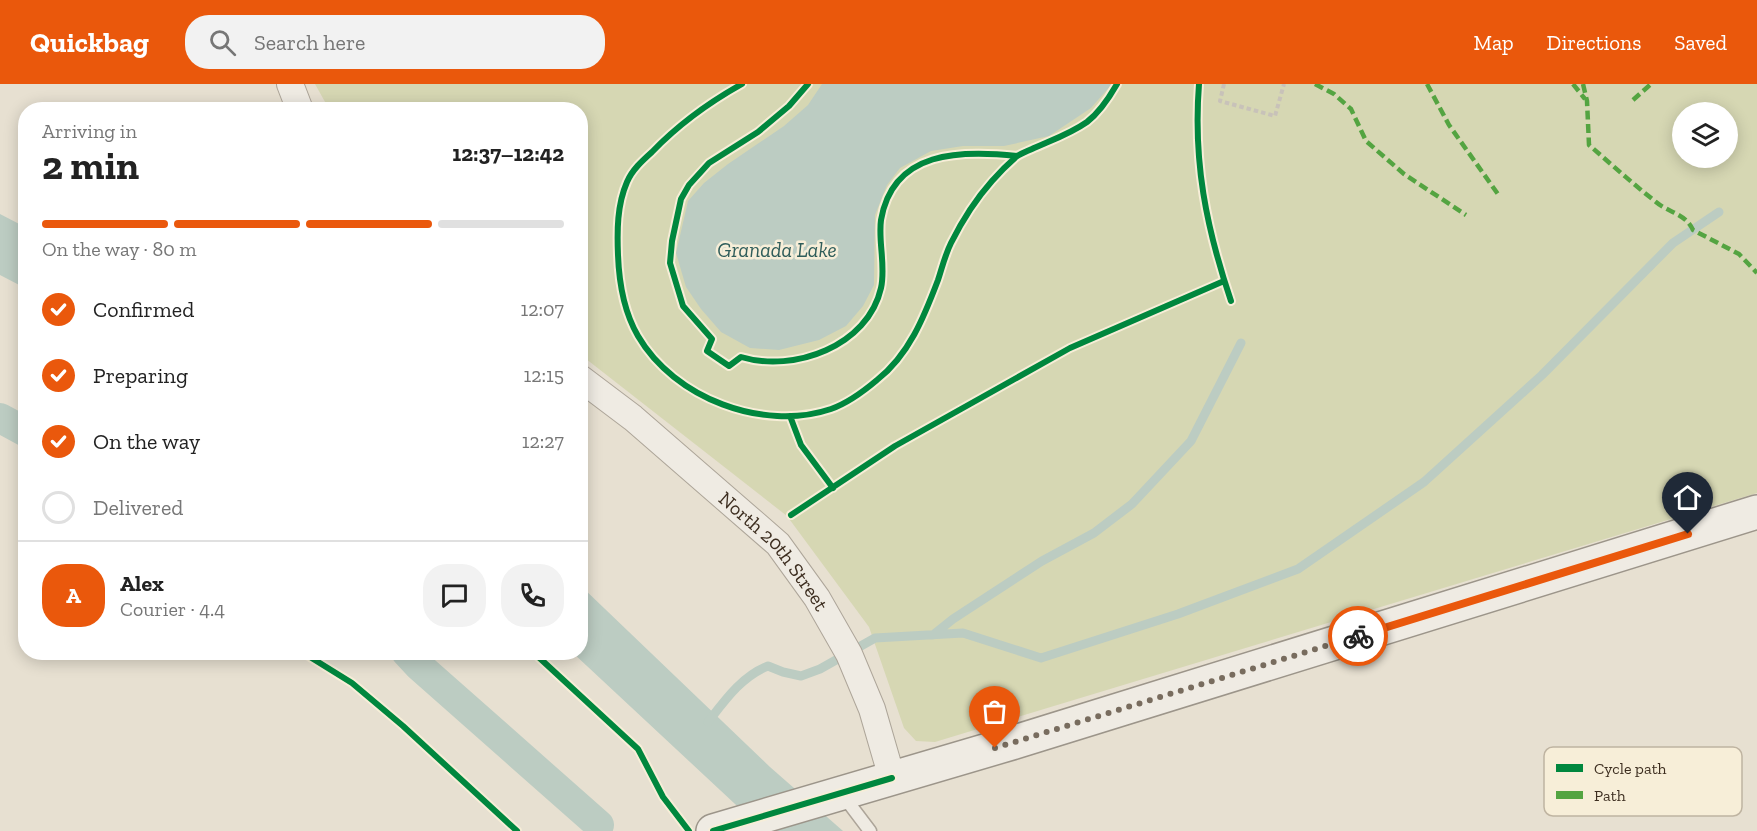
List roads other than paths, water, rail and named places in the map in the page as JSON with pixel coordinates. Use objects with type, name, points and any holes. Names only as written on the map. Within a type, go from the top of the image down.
[{"type":"street","points":[[290,84],[297,102]]},
{"type":"street","name":"North 20th Street","points":[[588,384],[633,418],[778,544],[817,598],[849,654],[872,709],[892,778]]},
{"type":"street","points":[[712,831],[1015,742],[1757,512]]},
{"type":"lane","points":[[827,797],[870,831]]},
{"type":"water","name":"Granada Lake","points":[[822,84],[1112,84],[1091,108],[1049,136],[1004,146],[963,146],[931,151],[900,168],[887,185],[875,215],[874,285],[863,306],[846,326],[819,340],[779,350],[750,348],[721,332],[686,287],[676,253],[688,201],[704,183],[728,164],[784,126],[808,105]]},
{"type":"water","points":[[0,214],[18,223],[18,284],[0,275]]},
{"type":"water","points":[[588,593],[770,767],[843,831],[764,831],[581,660],[588,660]]},
{"type":"waterway","points":[[708,722],[742,682],[759,670],[768,666],[801,676],[820,669],[875,638],[963,633],[1041,658],[1178,614],[1298,569],[1424,482],[1542,375],[1673,243],[1719,212]]},
{"type":"waterway","points":[[933,635],[953,619],[1042,561],[1094,533],[1132,504],[1191,441],[1241,343]]},
{"type":"waterway","points":[[0,418],[18,428]]},
{"type":"waterway","points":[[413,660],[599,825]]}]
